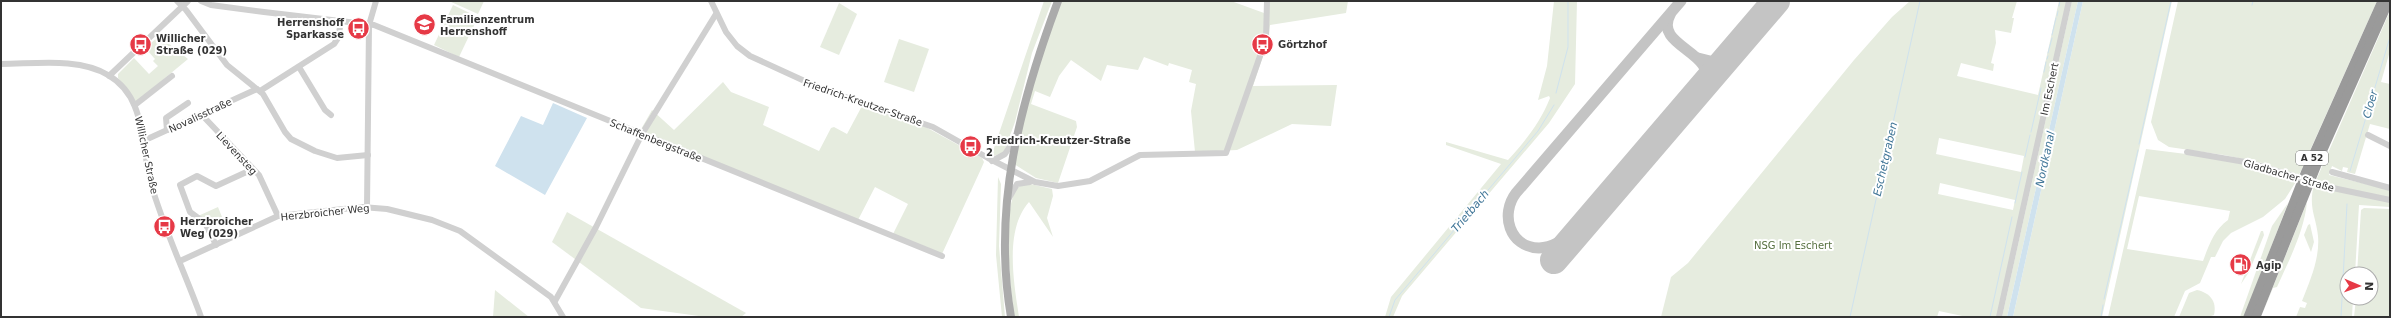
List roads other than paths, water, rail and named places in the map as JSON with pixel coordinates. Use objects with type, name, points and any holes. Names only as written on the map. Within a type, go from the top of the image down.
[{"type":"highway","name":"A 52","points":[[2248,317],[2306,171],[2382,1]]},
{"type":"highway","name":"A 52","points":[[2256,317],[2322,152],[2389,1]]},
{"type":"highway","points":[[2309,202],[2322,152]]},
{"type":"highway","points":[[2287,201],[2306,171]]},
{"type":"main road","points":[[1011,317],[1006,273],[1005,215],[1010,170],[1015,138],[1031,76],[1058,1]]},
{"type":"street","points":[[177,1],[225,62],[258,90],[285,132],[298,143],[337,158],[368,155]]},
{"type":"street","points":[[1,64],[71,65],[93,69],[110,76],[188,1]]},
{"type":"street","name":"Schaffenbergstraße","points":[[201,1],[211,5],[369,25],[942,256]]},
{"type":"street","points":[[367,207],[369,25],[376,1]]},
{"type":"street","name":"Friedrich-Kreutzer-Straße","points":[[711,1],[716,14],[734,42],[750,56],[822,89],[929,125],[1010,170],[1035,182]]},
{"type":"street","name":"Friedrich-Kreutzer-Straße","points":[[1005,215],[1014,188],[1022,182],[1035,182],[1058,186],[1090,181],[1140,155],[1226,153],[1266,39],[1267,1]]},
{"type":"street","name":"Im Eschert","points":[[1999,317],[2069,1]]},
{"type":"street","points":[[554,301],[596,227],[642,134],[716,14]]},
{"type":"street","name":"Novalisstraße","points":[[143,141],[258,90],[299,67],[336,43],[341,22]]},
{"type":"street","points":[[299,67],[325,110],[331,114]]},
{"type":"street","name":"Willicher Straße","points":[[110,76],[127,92],[135,105],[152,186],[201,317]]},
{"type":"street","name":"Willicher Straße","points":[[135,105],[172,76]]},
{"type":"street","points":[[167,130],[166,118],[188,103]]},
{"type":"street","name":"Lievensteg","points":[[201,114],[261,178],[278,216]]},
{"type":"street","points":[[2368,136],[2390,146]]},
{"type":"street","points":[[992,160],[1005,154],[1015,138]]},
{"type":"street","name":"Gladbacher Straße","points":[[2187,152],[2251,163],[2328,187],[2390,200]]},
{"type":"street","points":[[216,245],[205,223],[190,212],[180,185],[183,181],[198,176],[216,186],[253,169]]},
{"type":"street","points":[[2332,172],[2390,188]]},
{"type":"street","name":"Herzbroicher Weg","points":[[180,261],[278,216],[367,207],[398,211],[432,220],[456,229],[554,301],[563,317]]},
{"type":"water","name":"Nordkanal","points":[[2078,1],[2083,1],[2013,317],[2007,317]]},
{"type":"water","points":[[553,103],[587,118],[545,195],[495,166],[521,116],[543,125]]},
{"type":"waterway","name":"Trietbach","points":[[1556,93],[1568,47],[1568,1]]},
{"type":"waterway","name":"Eschetgraben","points":[[1850,317],[1920,1]]},
{"type":"waterway","points":[[2059,6],[2060,1]]},
{"type":"waterway","points":[[2139,144],[2171,1]]},
{"type":"waterway","points":[[2252,5],[2253,1]]},
{"type":"waterway","points":[[2057,16],[2058,11]]},
{"type":"waterway","points":[[2052,35],[2056,18]]},
{"type":"waterway","name":"Cloer","points":[[2350,171],[2390,37]]},
{"type":"waterway","points":[[2048,53],[2052,38]]},
{"type":"waterway","points":[[2044,72],[2046,62]]},
{"type":"waterway","points":[[2031,132],[2041,88]]},
{"type":"waterway","name":"Trietbach","points":[[1389,317],[1395,300],[1538,131],[1554,105]]},
{"type":"waterway","points":[[2025,157],[2030,135]]},
{"type":"waterway","points":[[2104,299],[2138,150]]},
{"type":"waterway","points":[[2015,203],[2022,172]]},
{"type":"waterway","name":"Cloer","points":[[2341,317],[2347,204]]},
{"type":"waterway","points":[[1990,317],[2012,217]]},
{"type":"waterway","points":[[2101,317],[2103,305]]},
{"type":"place","name":"Familienzentrum Herrenshoff","points":[[425,25]]},
{"type":"place","name":"Herrenshoff Sparkasse","points":[[359,28]]},
{"type":"place","name":"Willicher Straße (029)","points":[[140,44]]},
{"type":"place","name":"Görtzhof","points":[[1263,44]]},
{"type":"place","name":"Friedrich-Kreutzer-Straße 2","points":[[970,146]]},
{"type":"place","name":"Herzbroicher Weg (029)","points":[[164,227]]},
{"type":"place","name":"Agip","points":[[2241,265]]},
{"type":"park label","name":"NSG Im Eschert","points":[[1793,245]]}]
